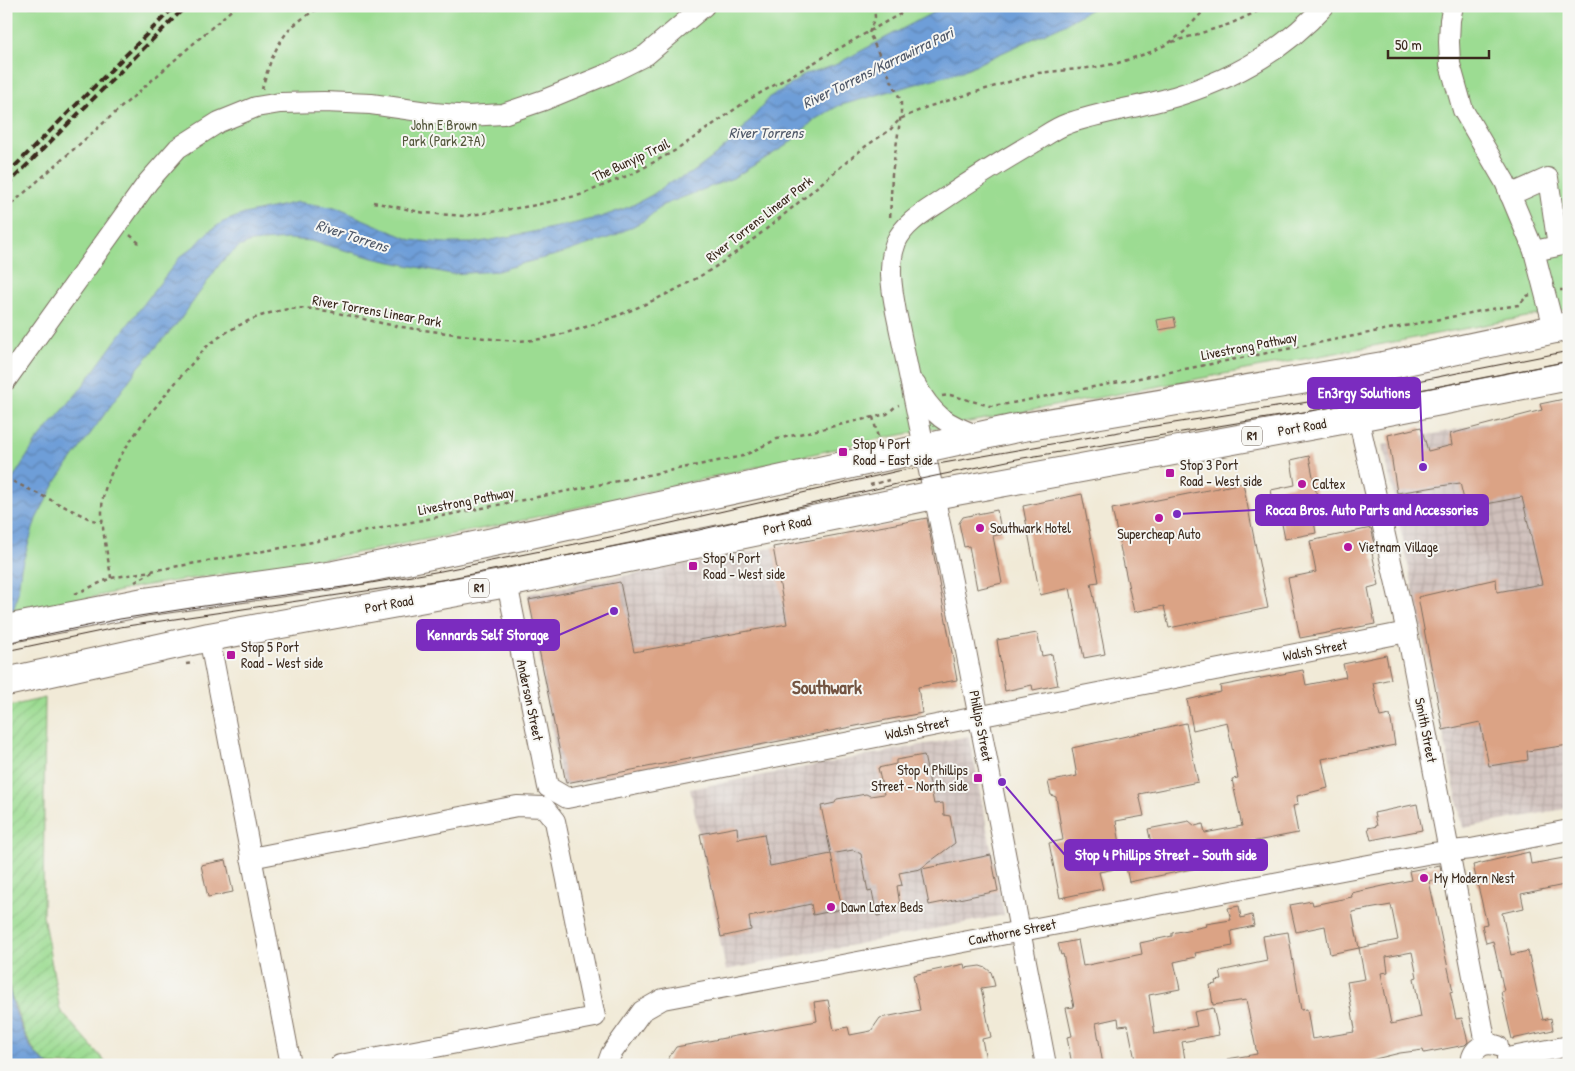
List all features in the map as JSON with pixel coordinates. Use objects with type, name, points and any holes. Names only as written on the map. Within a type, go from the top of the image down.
[{"type":"highway","points":[[18,626],[144,602],[334,575],[503,540],[924,447],[1383,366],[1561,327]]},
{"type":"highway","name":"Port Road","points":[[15,680],[208,637],[506,583],[934,495],[1569,376]]},
{"type":"street","points":[[6,380],[148,182],[178,148],[219,122],[256,107],[280,103],[371,104],[434,114],[468,116],[504,114],[610,73],[646,55],[704,6]]},
{"type":"street","points":[[979,436],[956,428],[941,419],[913,380],[905,357],[891,277],[892,255],[897,240],[908,224],[964,185],[1065,124],[1180,95],[1216,82],[1255,63],[1285,42],[1324,6]]},
{"type":"street","points":[[1453,6],[1450,20],[1450,64],[1463,110],[1505,182],[1534,250],[1545,292],[1561,327]]},
{"type":"street","points":[[1510,195],[1548,178],[1558,246],[1534,250]]},
{"type":"street","name":"Phillips Street","points":[[905,357],[979,716],[1046,1065]]},
{"type":"street","name":"Smith Street","points":[[1358,417],[1407,632],[1486,1044]]},
{"type":"street","name":"Anderson Street","points":[[506,583],[548,787]]},
{"type":"street","name":"Walsh Street","points":[[548,787],[567,798],[1407,632]]},
{"type":"street","points":[[208,637],[292,1065]]},
{"type":"street","points":[[251,858],[517,806],[544,807],[555,821],[595,1017],[340,1065]]},
{"type":"street","name":"Cawthorne Street","points":[[1449,850],[1470,841],[1569,821]]},
{"type":"street","name":"Cawthorne Street","points":[[607,1065],[611,1054],[642,1011],[663,999],[1020,930],[1449,850],[1471,849],[1569,830]]},
{"type":"street","points":[[1471,1065],[1471,1057],[1477,1048],[1486,1044],[1495,1045],[1503,1050],[1507,1061],[1569,1046]]},
{"type":"path","points":[[6,209],[236,6]]},
{"type":"path","points":[[256,107],[268,68],[281,42],[293,27],[322,6]]},
{"type":"path","points":[[874,6],[875,17],[869,33],[901,101],[892,174],[890,212],[891,232],[897,240]]},
{"type":"path","name":"The Bunyip Trail","points":[[373,202],[425,213],[464,216],[531,206],[580,195],[634,173],[678,149],[748,100],[914,6]]},
{"type":"path","name":"River Torrens Linear Park","points":[[111,578],[103,522],[103,496],[119,459],[144,422],[205,348],[221,335],[243,323],[258,316],[291,309],[312,308],[399,326],[510,340],[540,339],[577,329],[610,318],[656,298],[701,276],[728,259],[866,146],[890,130],[900,119],[927,107],[1038,73],[1118,63],[1151,52],[1169,43],[1184,32],[1208,6]]},
{"type":"path","points":[[1169,43],[1230,24],[1269,6]]},
{"type":"path","name":"Livestrong Pathway","points":[[936,398],[950,395],[990,406],[1007,404],[1519,305],[1527,296],[1569,290]]},
{"type":"path","name":"Livestrong Pathway","points":[[74,594],[111,578],[297,545],[743,456],[777,439],[886,414],[896,406],[903,404]]},
{"type":"path","points":[[873,417],[878,438]]},
{"type":"path","points":[[6,478],[92,520],[103,522]]},
{"type":"path","points":[[870,485],[889,480]]},
{"type":"shaded area","points":[[1569,405],[1569,808],[1463,828],[1383,445]]},
{"type":"shaded area","points":[[908,522],[928,534],[954,682],[918,687],[922,713],[562,786],[528,594]]},
{"type":"shaded area","points":[[969,736],[1004,915],[726,970],[690,789]]},
{"type":"green space","name":"John E Brown Park (Park 27A)","points":[[6,6],[1569,6],[1569,309],[879,439],[501,525],[330,558],[142,586],[6,616]]},
{"type":"green space","points":[[45,698],[43,915],[60,1010],[108,1065],[49,1065],[36,1054],[25,1034],[11,995],[7,976],[6,707]]},
{"type":"water","name":"River Torrens","points":[[945,6],[1096,6],[1061,26],[962,71],[838,106],[814,120],[787,145],[733,178],[663,205],[645,220],[614,236],[560,254],[498,271],[451,274],[377,259],[311,241],[287,239],[251,242],[239,247],[222,261],[180,320],[138,368],[57,480],[36,519],[21,568],[18,592],[6,641],[6,496],[15,475],[36,442],[79,391],[180,257],[197,244],[208,232],[223,222],[244,214],[298,202],[337,208],[411,240],[446,243],[472,243],[492,240],[601,217],[629,207],[652,195],[669,183],[692,173],[737,136],[771,96],[805,74],[833,66]]},
{"type":"water","points":[[6,950],[8,985],[17,1016],[34,1052],[49,1065],[6,1065]]},
{"type":"building","points":[[1174,317],[1176,327],[1159,330],[1157,320]]},
{"type":"building","points":[[1569,398],[1569,745],[1527,751],[1528,760],[1489,766],[1480,722],[1443,730],[1418,597],[1496,579],[1497,592],[1542,584],[1522,497],[1466,508],[1460,483],[1397,493],[1388,435],[1421,427],[1428,451],[1452,445],[1450,434],[1542,410],[1540,404]]},
{"type":"building","points":[[1309,456],[1318,502],[1311,503],[1316,533],[1285,539],[1279,509],[1275,510],[1271,490],[1295,485],[1291,460]]},
{"type":"building","points":[[1243,483],[1268,608],[1169,628],[1164,606],[1134,612],[1112,509]]},
{"type":"building","points":[[1082,494],[1099,582],[1091,583],[1105,654],[1084,658],[1070,588],[1040,595],[1023,506]]},
{"type":"building","points":[[997,510],[1002,534],[993,536],[1002,583],[977,589],[969,546],[964,547],[959,523],[963,517]]},
{"type":"building","points":[[927,518],[957,680],[918,687],[922,713],[566,783],[529,600],[620,582],[634,652],[787,624],[773,547]]},
{"type":"building","points":[[1371,528],[1377,552],[1372,553],[1379,585],[1368,588],[1375,624],[1300,638],[1288,578],[1316,572],[1310,541]]},
{"type":"building","points":[[1037,633],[1042,656],[1052,654],[1058,685],[1033,690],[1032,685],[1005,691],[997,640]]},
{"type":"building","points":[[1386,655],[1391,679],[1373,683],[1380,717],[1390,715],[1395,745],[1322,759],[1328,788],[1297,796],[1298,805],[1293,806],[1298,833],[1241,844],[1245,862],[1222,867],[1221,863],[1129,882],[1126,867],[1099,872],[1103,889],[1060,898],[1049,843],[1063,840],[1056,797],[1051,795],[1048,782],[1077,776],[1072,748],[1186,723],[1198,782],[1139,794],[1144,816],[1116,821],[1121,849],[1151,843],[1148,829],[1189,821],[1195,826],[1203,824],[1205,833],[1242,826],[1232,779],[1238,778],[1227,722],[1193,730],[1187,700],[1221,692],[1220,686],[1303,670],[1306,685],[1346,677],[1343,664]]},
{"type":"building","points":[[924,755],[934,804],[943,803],[944,815],[950,816],[955,843],[920,869],[899,873],[902,885],[897,886],[901,912],[877,916],[872,891],[868,892],[861,854],[853,850],[831,854],[821,806],[835,803],[837,799],[866,794],[870,796],[884,794],[878,768],[896,764],[896,760]]},
{"type":"building","points":[[1417,804],[1422,830],[1371,840],[1368,828],[1377,826],[1374,813]]},
{"type":"building","points":[[737,827],[738,839],[764,834],[770,866],[831,854],[842,909],[813,915],[811,904],[749,917],[751,930],[721,937],[700,834]]},
{"type":"building","points":[[1529,852],[1531,864],[1569,857],[1569,884],[1521,894],[1524,908],[1502,913],[1511,955],[1528,951],[1543,1020],[1551,1018],[1553,1030],[1512,1039],[1501,992],[1504,991],[1493,941],[1486,943],[1482,925],[1487,924],[1473,865]]},
{"type":"building","points":[[991,855],[998,891],[929,905],[922,869]]},
{"type":"building","points":[[226,860],[233,892],[208,897],[201,865]]},
{"type":"building","points":[[1440,865],[1442,878],[1429,881],[1453,991],[1450,992],[1456,1019],[1462,1018],[1468,1042],[1465,1045],[1424,1053],[1423,1050],[1400,1053],[1350,1065],[1349,1062],[1335,1065],[1227,1065],[1227,1059],[1257,1054],[1246,1000],[1213,1005],[1210,985],[1216,984],[1215,981],[1222,980],[1220,971],[1267,961],[1263,936],[1288,932],[1301,1010],[1307,1009],[1312,1039],[1354,1032],[1347,982],[1365,979],[1359,948],[1330,954],[1325,926],[1296,932],[1290,905],[1312,901],[1313,905],[1352,897],[1351,893],[1411,880],[1409,871]],"holes":[[[1391,905],[1398,940],[1359,948],[1352,912]],[[1412,952],[1417,977],[1414,978],[1421,1017],[1391,1024],[1381,973],[1388,972],[1386,957]]]},
{"type":"building","points":[[1239,906],[1241,918],[1252,915],[1254,926],[1231,931],[1233,946],[1195,953],[1196,957],[1174,962],[1180,989],[1149,995],[1155,1034],[1197,1026],[1194,1012],[1213,1008],[1219,1035],[1182,1042],[1186,1065],[1136,1065],[1128,1025],[1119,1026],[1118,1018],[1096,1023],[1103,1065],[1072,1065],[1067,1037],[1072,1036],[1066,1008],[1074,1007],[1063,954],[1061,955],[1058,944],[1078,940],[1083,966],[1142,954],[1140,943],[1172,936],[1172,933],[1207,926],[1206,924],[1231,920],[1228,908]]},
{"type":"building","points":[[964,964],[965,968],[980,966],[986,968],[991,972],[995,986],[981,988],[991,1037],[982,1039],[987,1065],[924,1065],[923,1062],[911,1065],[664,1065],[676,1047],[817,1021],[814,1002],[828,1000],[834,1030],[848,1027],[850,1035],[871,1031],[880,1018],[920,1010],[913,975]]},
{"type":"tram line","points":[[6,643],[120,619],[365,584],[441,571],[610,537],[898,471],[1142,428],[1321,400],[1569,351]]},
{"type":"tram line","points":[[6,651],[120,627],[441,580],[699,530],[897,484],[1017,459],[1322,409],[1569,361]]},
{"type":"railway","points":[[6,175],[175,6]]},
{"type":"railway","points":[[6,186],[186,6]]},
{"type":"place","name":"Stop 4 Port Road - East side","points":[[843,452]]},
{"type":"place","name":"En3rgy Solutions","points":[[1423,467]]},
{"type":"place","name":"Stop 3 Port Road - West side","points":[[1170,473]]},
{"type":"place","name":"Caltex","points":[[1302,484]]},
{"type":"place","name":"Rocca Bros. Auto Parts and Accessories","points":[[1177,514]]},
{"type":"place","name":"Supercheap Auto","points":[[1159,518]]},
{"type":"place","name":"Southwark Hotel","points":[[980,528]]},
{"type":"place","name":"Vietnam Village","points":[[1348,547]]},
{"type":"place","name":"Stop 4 Port Road - West side","points":[[693,566]]},
{"type":"place","name":"Kennards Self Storage","points":[[614,611]]},
{"type":"place","name":"Stop 5 Port Road - West side","points":[[231,655]]},
{"type":"place","name":"Stop 4 Phillips Street - North side","points":[[978,778]]},
{"type":"place","name":"Stop 4 Phillips Street - South side","points":[[1002,782]]},
{"type":"place","name":"My Modern Nest","points":[[1424,878]]},
{"type":"place","name":"Dawn Latex Beds","points":[[831,907]]},
{"type":"district","name":"Southwark","points":[[827,687]]},
{"type":"water label","name":"River Torrens/Karrawirra Pari","points":[[878,68]]}]
